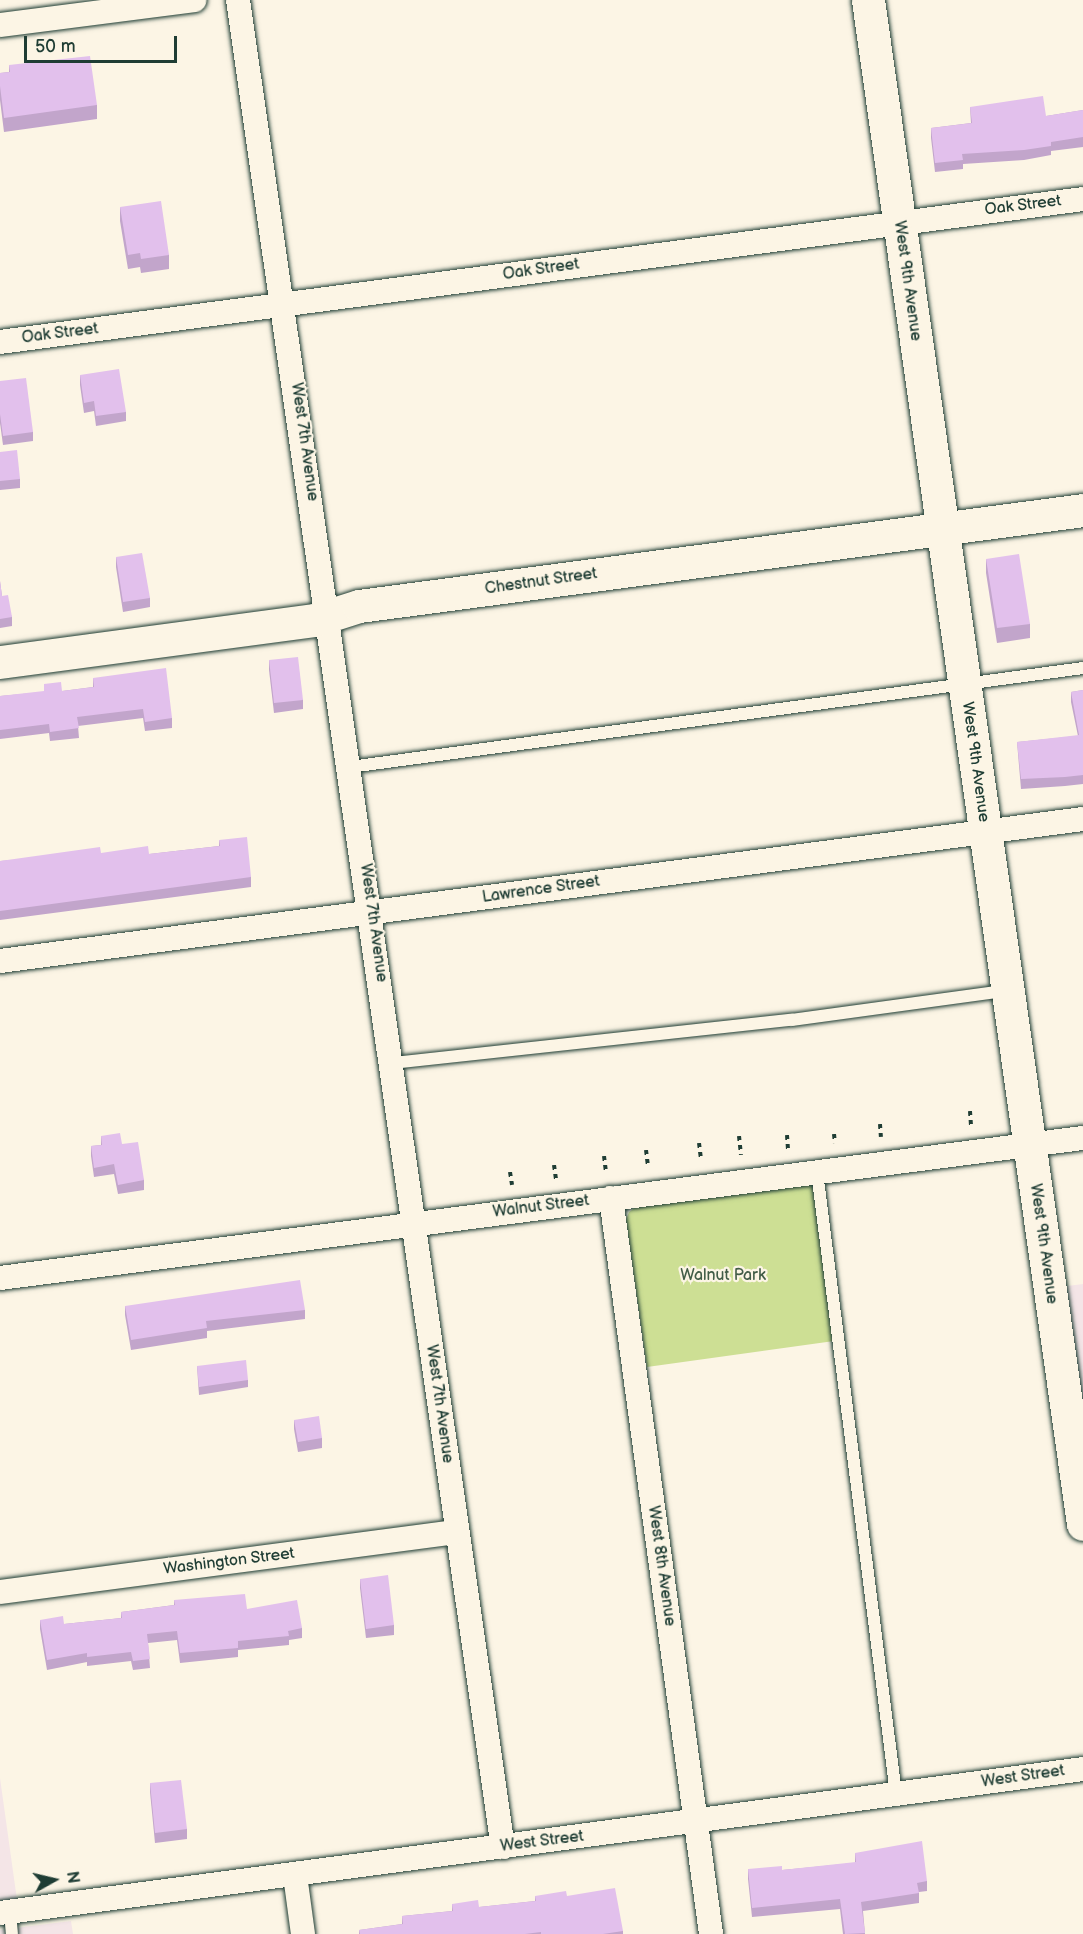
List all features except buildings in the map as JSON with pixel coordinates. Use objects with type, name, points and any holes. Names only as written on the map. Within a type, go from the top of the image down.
[{"type":"street","points":[[0,25],[194,0]]},
{"type":"street","name":"West 7th Avenue","points":[[238,0],[285,305],[503,1847]]},
{"type":"street","name":"West 9th Avenue","points":[[868,0],[1083,1524]]},
{"type":"street","name":"Oak Street","points":[[0,342],[899,221],[1083,199]]},
{"type":"street","name":"Chestnut Street","points":[[0,662],[328,616],[359,606],[1083,510]]},
{"type":"street","name":"Lawrence Street","points":[[0,961],[1083,819]]},
{"type":"street","name":"Walnut Street","points":[[0,1278],[1083,1138]]},
{"type":"street","name":"West 8th Avenue","points":[[611,1198],[711,1934]]},
{"type":"street","name":"Washington Street","points":[[0,1592],[457,1532]]},
{"type":"street","name":"West Street","points":[[7,1920],[295,1875],[1083,1769]]},
{"type":"street","points":[[295,1875],[303,1934]]},
{"type":"lane","points":[[350,767],[1083,668]]},
{"type":"lane","points":[[393,1063],[792,1020],[1008,991]]},
{"type":"lane","points":[[817,1172],[896,1794]]},
{"type":"path","points":[[970,1111],[970,1125]]},
{"type":"path","points":[[880,1124],[881,1137]]},
{"type":"path","points":[[834,1134],[835,1143]]},
{"type":"path","points":[[787,1135],[788,1149]]},
{"type":"path","points":[[739,1136],[741,1155]]},
{"type":"path","points":[[699,1143],[701,1160]]},
{"type":"path","points":[[646,1150],[648,1167]]},
{"type":"path","points":[[604,1156],[606,1173]]},
{"type":"path","points":[[554,1165],[556,1179]]},
{"type":"path","points":[[510,1172],[512,1185]]},
{"type":"shaded area","points":[[1083,1284],[1083,1441],[1060,1287]]},
{"type":"shaded area","points":[[0,1778],[17,1900],[0,1902]]},
{"type":"shaded area","points":[[71,1921],[73,1934],[0,1934],[0,1930]]},
{"type":"green space","name":"Walnut Park","points":[[812,1183],[834,1341],[647,1367],[626,1220],[629,1212],[636,1207]]}]
